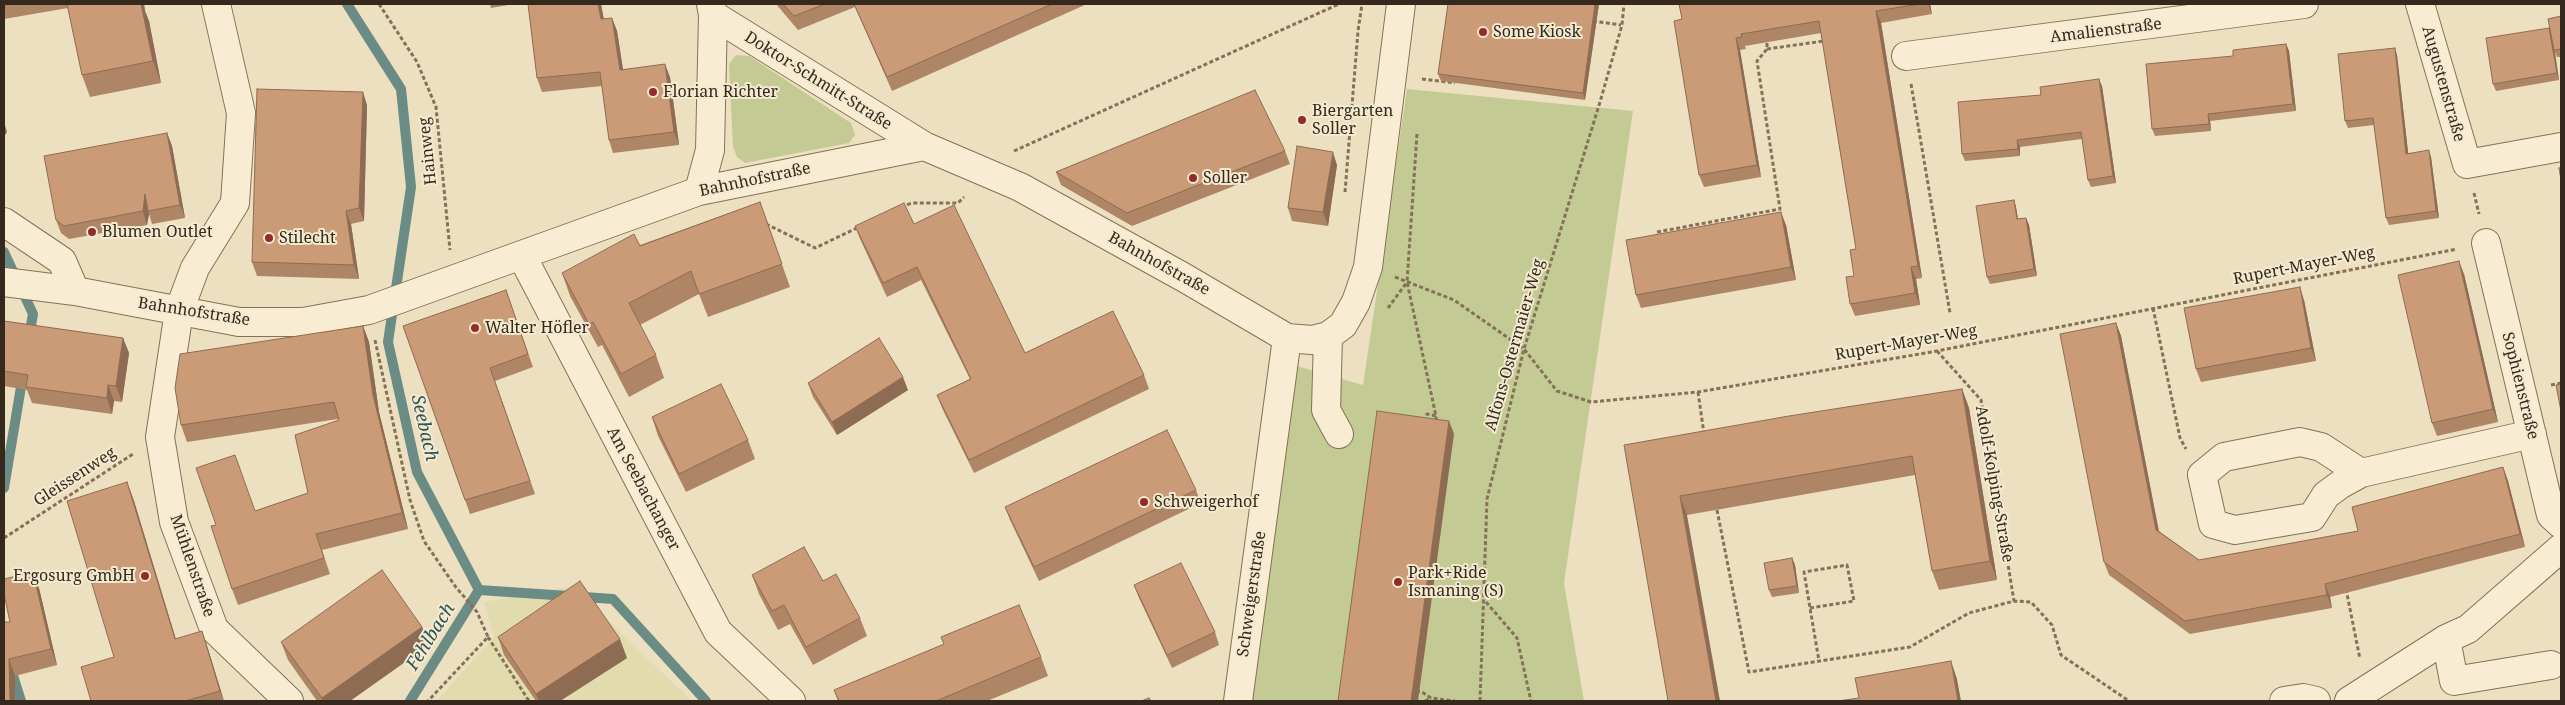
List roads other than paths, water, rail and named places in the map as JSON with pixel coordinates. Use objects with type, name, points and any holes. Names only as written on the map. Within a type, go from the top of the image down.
[{"type":"street","name":"Mühlenstraße","points":[[216,4],[241,113],[235,203],[195,268],[179,311],[160,437],[174,522],[214,630],[289,701]]},
{"type":"street","points":[[1339,434],[1326,410],[1328,336],[1343,325],[1356,302],[1368,267],[1401,4]]},
{"type":"street","name":"Amalienstraße","points":[[1906,56],[2304,4]]},
{"type":"street","name":"Augustenstraße","points":[[2420,4],[2467,164],[2561,147]]},
{"type":"street","name":"Doktor-Schmitt-Straße","points":[[712,10],[924,146]]},
{"type":"street","name":"Doktor-Schmitt-Straße","points":[[699,191],[710,150],[712,10]]},
{"type":"street","name":"Bahnhofstraße","points":[[4,282],[75,291],[238,322],[303,322],[372,309],[699,191],[924,146],[1020,187],[1183,277],[1287,338],[1312,340],[1328,336]]},
{"type":"street","points":[[4,222],[62,261],[75,291]]},
{"type":"street","name":"Sophienstraße","points":[[2486,243],[2551,515],[2561,524]]},
{"type":"street","name":"Am Seebachanger","points":[[522,256],[718,632],[791,701]]},
{"type":"street","name":"Schweigerstraße","points":[[1238,701],[1287,338]]},
{"type":"street","points":[[2361,473],[2321,447],[2300,442],[2224,457],[2202,476],[2213,524],[2234,530],[2312,517],[2326,495],[2361,473],[2532,434]]},
{"type":"street","points":[[2358,696],[2446,640],[2468,629],[2561,548]]},
{"type":"street","points":[[2446,640],[2454,681],[2551,665]]},
{"type":"street","points":[[2284,701],[2303,698],[2316,701]]},
{"type":"waterway","name":"Seebach","points":[[347,4],[401,89],[411,187],[388,342],[417,472],[479,590],[613,599],[706,701]]},
{"type":"waterway","points":[[4,252],[33,314],[29,336]]},
{"type":"waterway","points":[[4,488],[23,375]]},
{"type":"waterway","name":"Fehlbach","points":[[410,701],[479,590]]},
{"type":"waterway","points":[[4,647],[21,701]]},
{"type":"place","name":"Some Kiosk","points":[[1483,32]]},
{"type":"place","name":"Florian Richter","points":[[653,92]]},
{"type":"place","name":"Biergarten Soller","points":[[1302,120]]},
{"type":"place","name":"Soller","points":[[1193,178]]},
{"type":"place","name":"Blumen Outlet","points":[[92,232]]},
{"type":"place","name":"Stilecht","points":[[269,238]]},
{"type":"place","name":"Walter Höfler","points":[[475,328]]},
{"type":"place","name":"Schweigerhof","points":[[1144,502]]},
{"type":"place","name":"Ergosurg GmbH","points":[[145,576]]},
{"type":"place","name":"Park+Ride Ismaning (S)","points":[[1398,582]]}]
